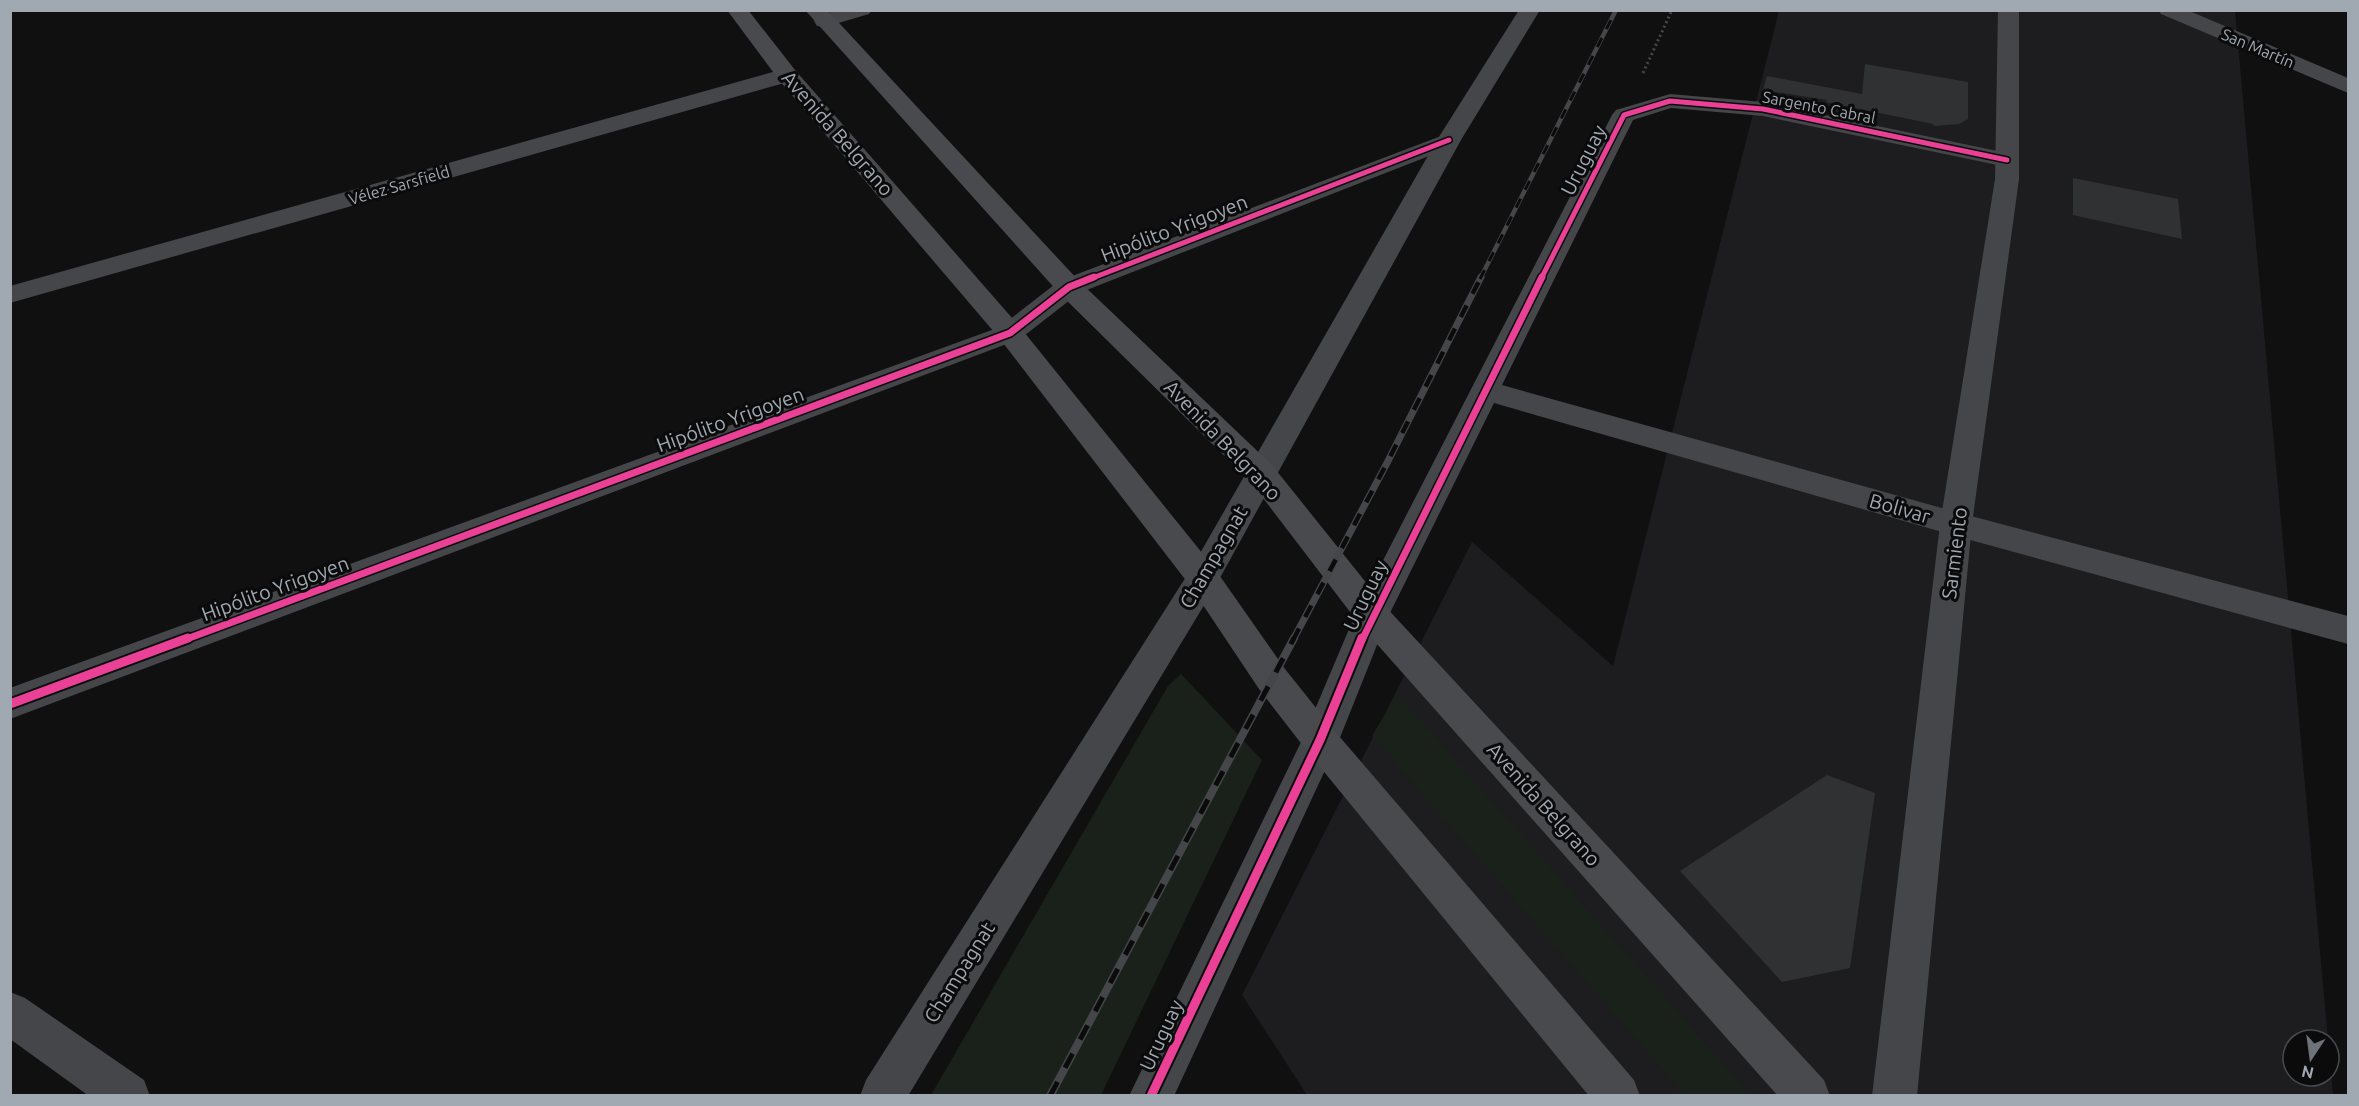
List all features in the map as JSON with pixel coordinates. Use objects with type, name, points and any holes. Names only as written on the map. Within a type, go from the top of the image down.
[{"type":"main road","name":"Avenida Belgrano","points":[[737,10],[787,75],[1010,333],[1203,578],[1272,679],[1320,740],[1618,1095]]},
{"type":"main road","name":"Avenida Belgrano","points":[[820,16],[1069,287],[1260,473],[1372,615],[1808,1095]]},
{"type":"street","points":[[820,16],[862,10]]},
{"type":"street","name":"Champagnat","points":[[882,1095],[1203,578],[1449,140],[1530,10]]},
{"type":"street","name":"Sarmiento","points":[[1894,1095],[1956,524],[2007,179],[2009,10]]},
{"type":"street","name":"San Martín","points":[[2168,10],[2349,86]]},
{"type":"street","name":"Vélez Sarsfield","points":[[10,295],[787,75]]},
{"type":"street","name":"Sargento Cabral","points":[[1624,115],[1670,101],[1763,109],[2007,160]]},
{"type":"street","name":"Uruguay","points":[[1150,1095],[1320,740],[1372,615],[1487,391],[1624,115]]},
{"type":"street","name":"Hipólito Yrigoyen","points":[[10,704],[1010,333],[1069,287],[1449,140]]},
{"type":"street","name":"Bolivar","points":[[1487,391],[1956,524],[2349,630]]},
{"type":"street","points":[[10,1013],[128,1095]]},
{"type":"path","points":[[1624,115],[1672,10]]},
{"type":"shaded area","points":[[1779,11],[2235,11],[2327,1028],[2281,1028],[2281,1088],[2332,1088],[2333,1095],[1307,1095],[1242,995],[1472,542],[1613,666]]},
{"type":"shaded area","points":[[1181,674],[1262,760],[1101,1095],[931,1095],[1168,686]]},
{"type":"shaded area","points":[[1397,694],[1751,1095],[1685,1095],[1372,736]]},
{"type":"building","points":[[1865,64],[1968,82],[1968,119],[1959,124],[1934,126],[1826,102],[1827,100],[1763,90],[1767,76],[1862,94]]},
{"type":"building","points":[[2073,178],[2178,199],[2182,239],[2073,215]]},
{"type":"building","points":[[1827,775],[1875,793],[1850,968],[1782,982],[1680,871]]},
{"type":"railway","points":[[1480,279],[1616,10]]},
{"type":"railway","points":[[1293,640],[1387,463],[1481,277]]},
{"type":"railway","points":[[1050,1096],[1294,638]]},
{"type":"cycle path","points":[[1151,1096],[1320,740],[1372,615],[1624,115],[1670,101],[1763,109],[2007,160]]},
{"type":"cycle path","points":[[10,704],[1010,333],[1069,287],[1449,140]]}]
